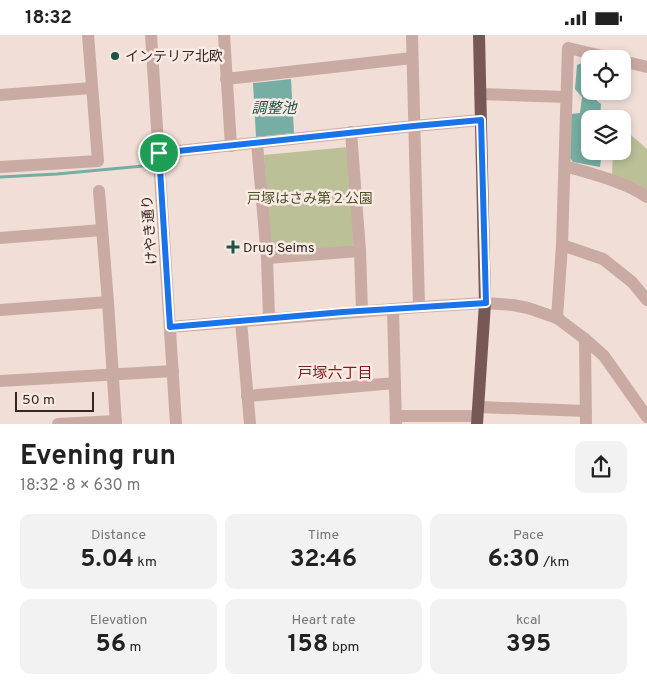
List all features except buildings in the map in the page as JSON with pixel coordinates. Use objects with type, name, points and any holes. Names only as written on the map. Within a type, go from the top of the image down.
[{"type":"main road","points":[[478,415],[486,303],[479,35]]},
{"type":"street","points":[[0,167],[98,161],[88,35]]},
{"type":"street","name":"けやき通り","points":[[151,35],[176,424]]},
{"type":"street","points":[[224,35],[231,146]]},
{"type":"street","points":[[412,35],[419,307]]},
{"type":"street","points":[[557,319],[562,245],[568,48],[581,51]]},
{"type":"street","points":[[226,79],[412,57]]},
{"type":"street","points":[[631,63],[647,67]]},
{"type":"street","points":[[0,95],[92,88]]},
{"type":"street","points":[[480,94],[566,97]]},
{"type":"street","points":[[159,153],[481,120]]},
{"type":"street","points":[[351,132],[360,251],[362,311]]},
{"type":"street","points":[[257,143],[267,258],[269,318]]},
{"type":"street","points":[[565,166],[606,178],[647,197]]},
{"type":"street","points":[[58,424],[116,422],[99,191]]},
{"type":"street","points":[[0,237],[102,230]]},
{"type":"street","points":[[562,245],[603,259],[632,282],[647,300]]},
{"type":"street","points":[[267,258],[360,251]]},
{"type":"street","points":[[0,310],[108,303]]},
{"type":"street","points":[[170,327],[419,307],[486,303],[513,305],[528,308],[557,319],[585,339],[604,356],[647,417]]},
{"type":"street","points":[[393,309],[396,420],[478,415],[586,418],[585,339]]},
{"type":"street","points":[[241,321],[250,424]]},
{"type":"street","points":[[0,381],[173,371]]},
{"type":"street","points":[[247,396],[395,383]]},
{"type":"green space","points":[[631,135],[647,149],[647,191],[612,174],[613,160],[631,160]]},
{"type":"green space","name":"戸塚はさみ第２公園","points":[[348,147],[356,241],[351,248],[280,254],[271,249],[264,155]]},
{"type":"water","points":[[581,63],[581,96],[575,89],[577,65]]},
{"type":"water","name":"調整池","points":[[291,79],[294,133],[256,137],[253,83]]},
{"type":"water","points":[[582,100],[597,100],[601,104],[601,110],[581,110],[581,160],[601,160],[600,167],[573,162],[570,158],[571,114],[580,113]]},
{"type":"waterway","points":[[0,177],[143,166]]},
{"type":"place","name":"インテリア北欧","points":[[115,56]]},
{"type":"place","name":"Drug Seims","points":[[233,247]]},
{"type":"district","name":"戸塚六丁目","points":[[335,373]]},
{"type":"route","points":[[481,120],[486,303],[343,312],[170,327],[159,153],[481,120]]}]
